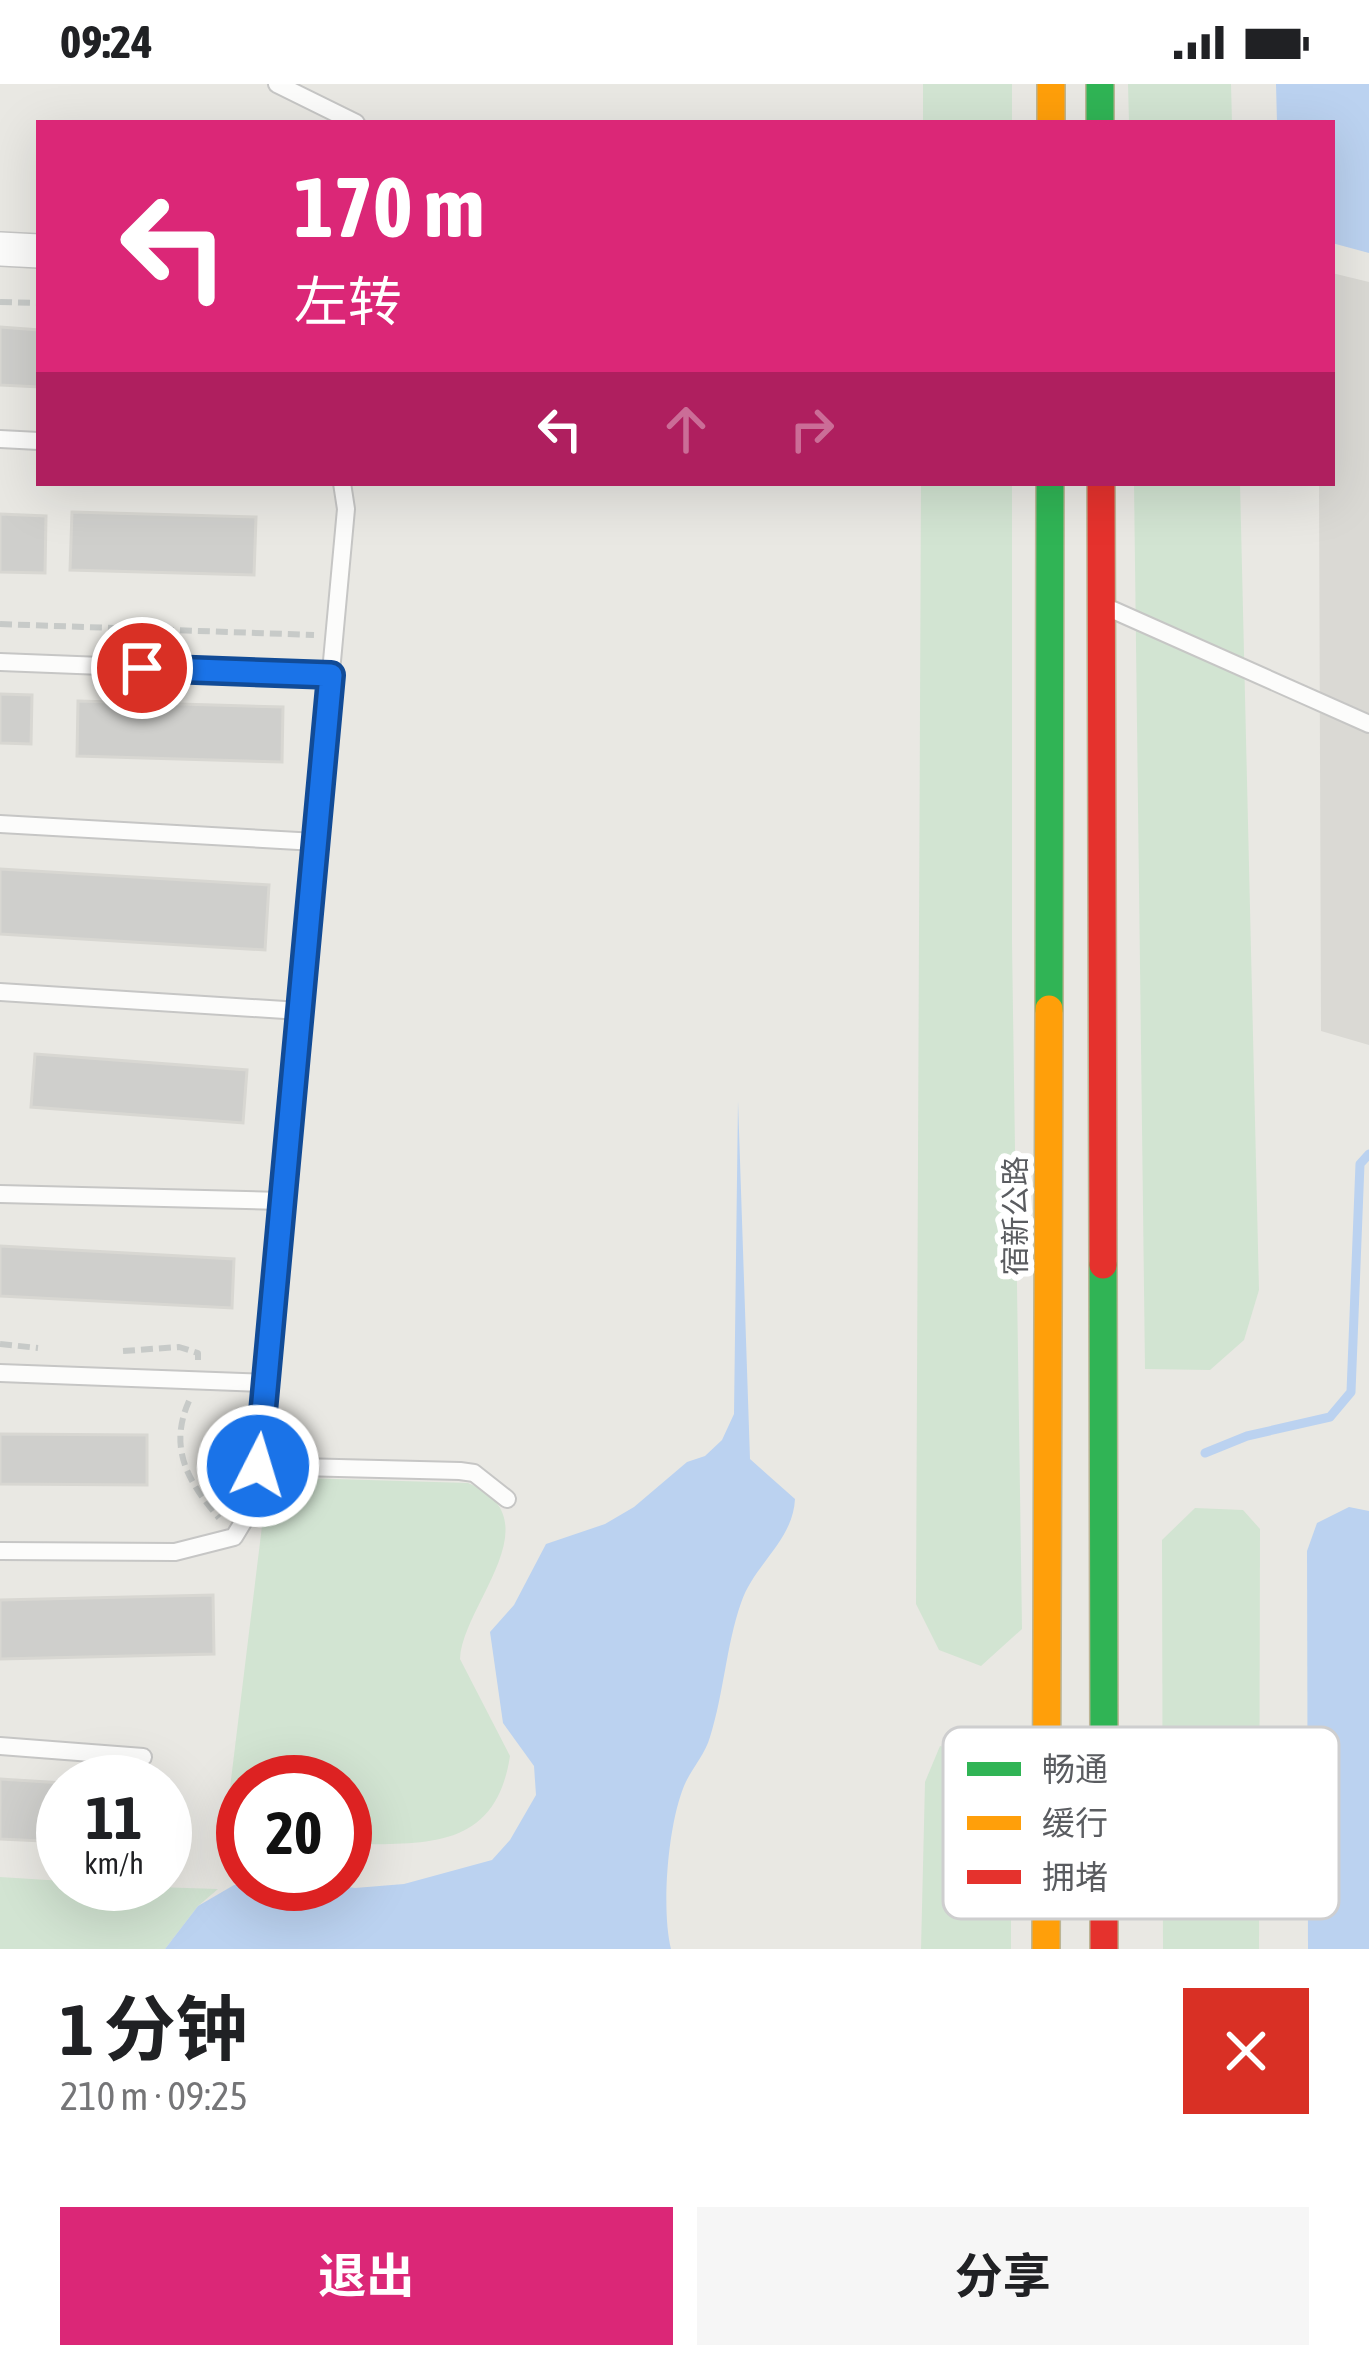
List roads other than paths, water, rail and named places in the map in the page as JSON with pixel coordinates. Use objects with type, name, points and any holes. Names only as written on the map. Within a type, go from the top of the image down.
[{"type":"highway","points":[[1051,84],[1051,120]]},
{"type":"highway","points":[[1100,84],[1100,120]]},
{"type":"highway","name":"宿新公路","points":[[1047,1727],[1050,486]]},
{"type":"highway","points":[[1101,486],[1104,1727]]},
{"type":"highway","name":"宿新公路","points":[[1046,1919],[1046,1949]]},
{"type":"highway","points":[[1104,1919],[1104,1949]]},
{"type":"street","points":[[0,249],[36,251]]},
{"type":"lane","points":[[277,84],[350,120]]},
{"type":"lane","points":[[0,439],[36,441]]},
{"type":"lane","points":[[0,1551],[175,1552],[208,1546],[234,1537],[256,1486],[346,509],[342,486]]},
{"type":"lane","points":[[1101,604],[1369,724]]},
{"type":"lane","points":[[0,662],[331,675]]},
{"type":"lane","points":[[0,824],[316,842]]},
{"type":"lane","points":[[0,992],[300,1011]]},
{"type":"lane","points":[[0,1194],[282,1201]]},
{"type":"lane","points":[[0,1373],[266,1382]]},
{"type":"lane","points":[[258,1466],[460,1471],[474,1473],[507,1499]]},
{"type":"lane","points":[[0,1746],[117,1755]]},
{"type":"water","points":[[1276,84],[1369,84],[1369,253],[1335,244],[1335,120],[1277,120]]},
{"type":"water","points":[[738,1101],[750,1459],[795,1499],[788,1527],[741,1603],[710,1737],[678,1803],[666,1890],[671,1949],[165,1949],[198,1906],[216,1896],[216,1911],[372,1911],[372,1887],[404,1884],[492,1860],[510,1840],[536,1795],[534,1766],[503,1723],[490,1632],[514,1605],[546,1544],[605,1524],[634,1507],[687,1462],[705,1456],[722,1440],[734,1414]]},
{"type":"water","points":[[1349,1507],[1369,1511],[1369,1949],[1308,1949],[1308,1919],[1339,1919],[1339,1727],[1307,1727],[1307,1551],[1317,1523]]},
{"type":"waterway","points":[[1205,1453],[1247,1436],[1330,1417],[1351,1392],[1360,1164],[1369,1154]]}]
